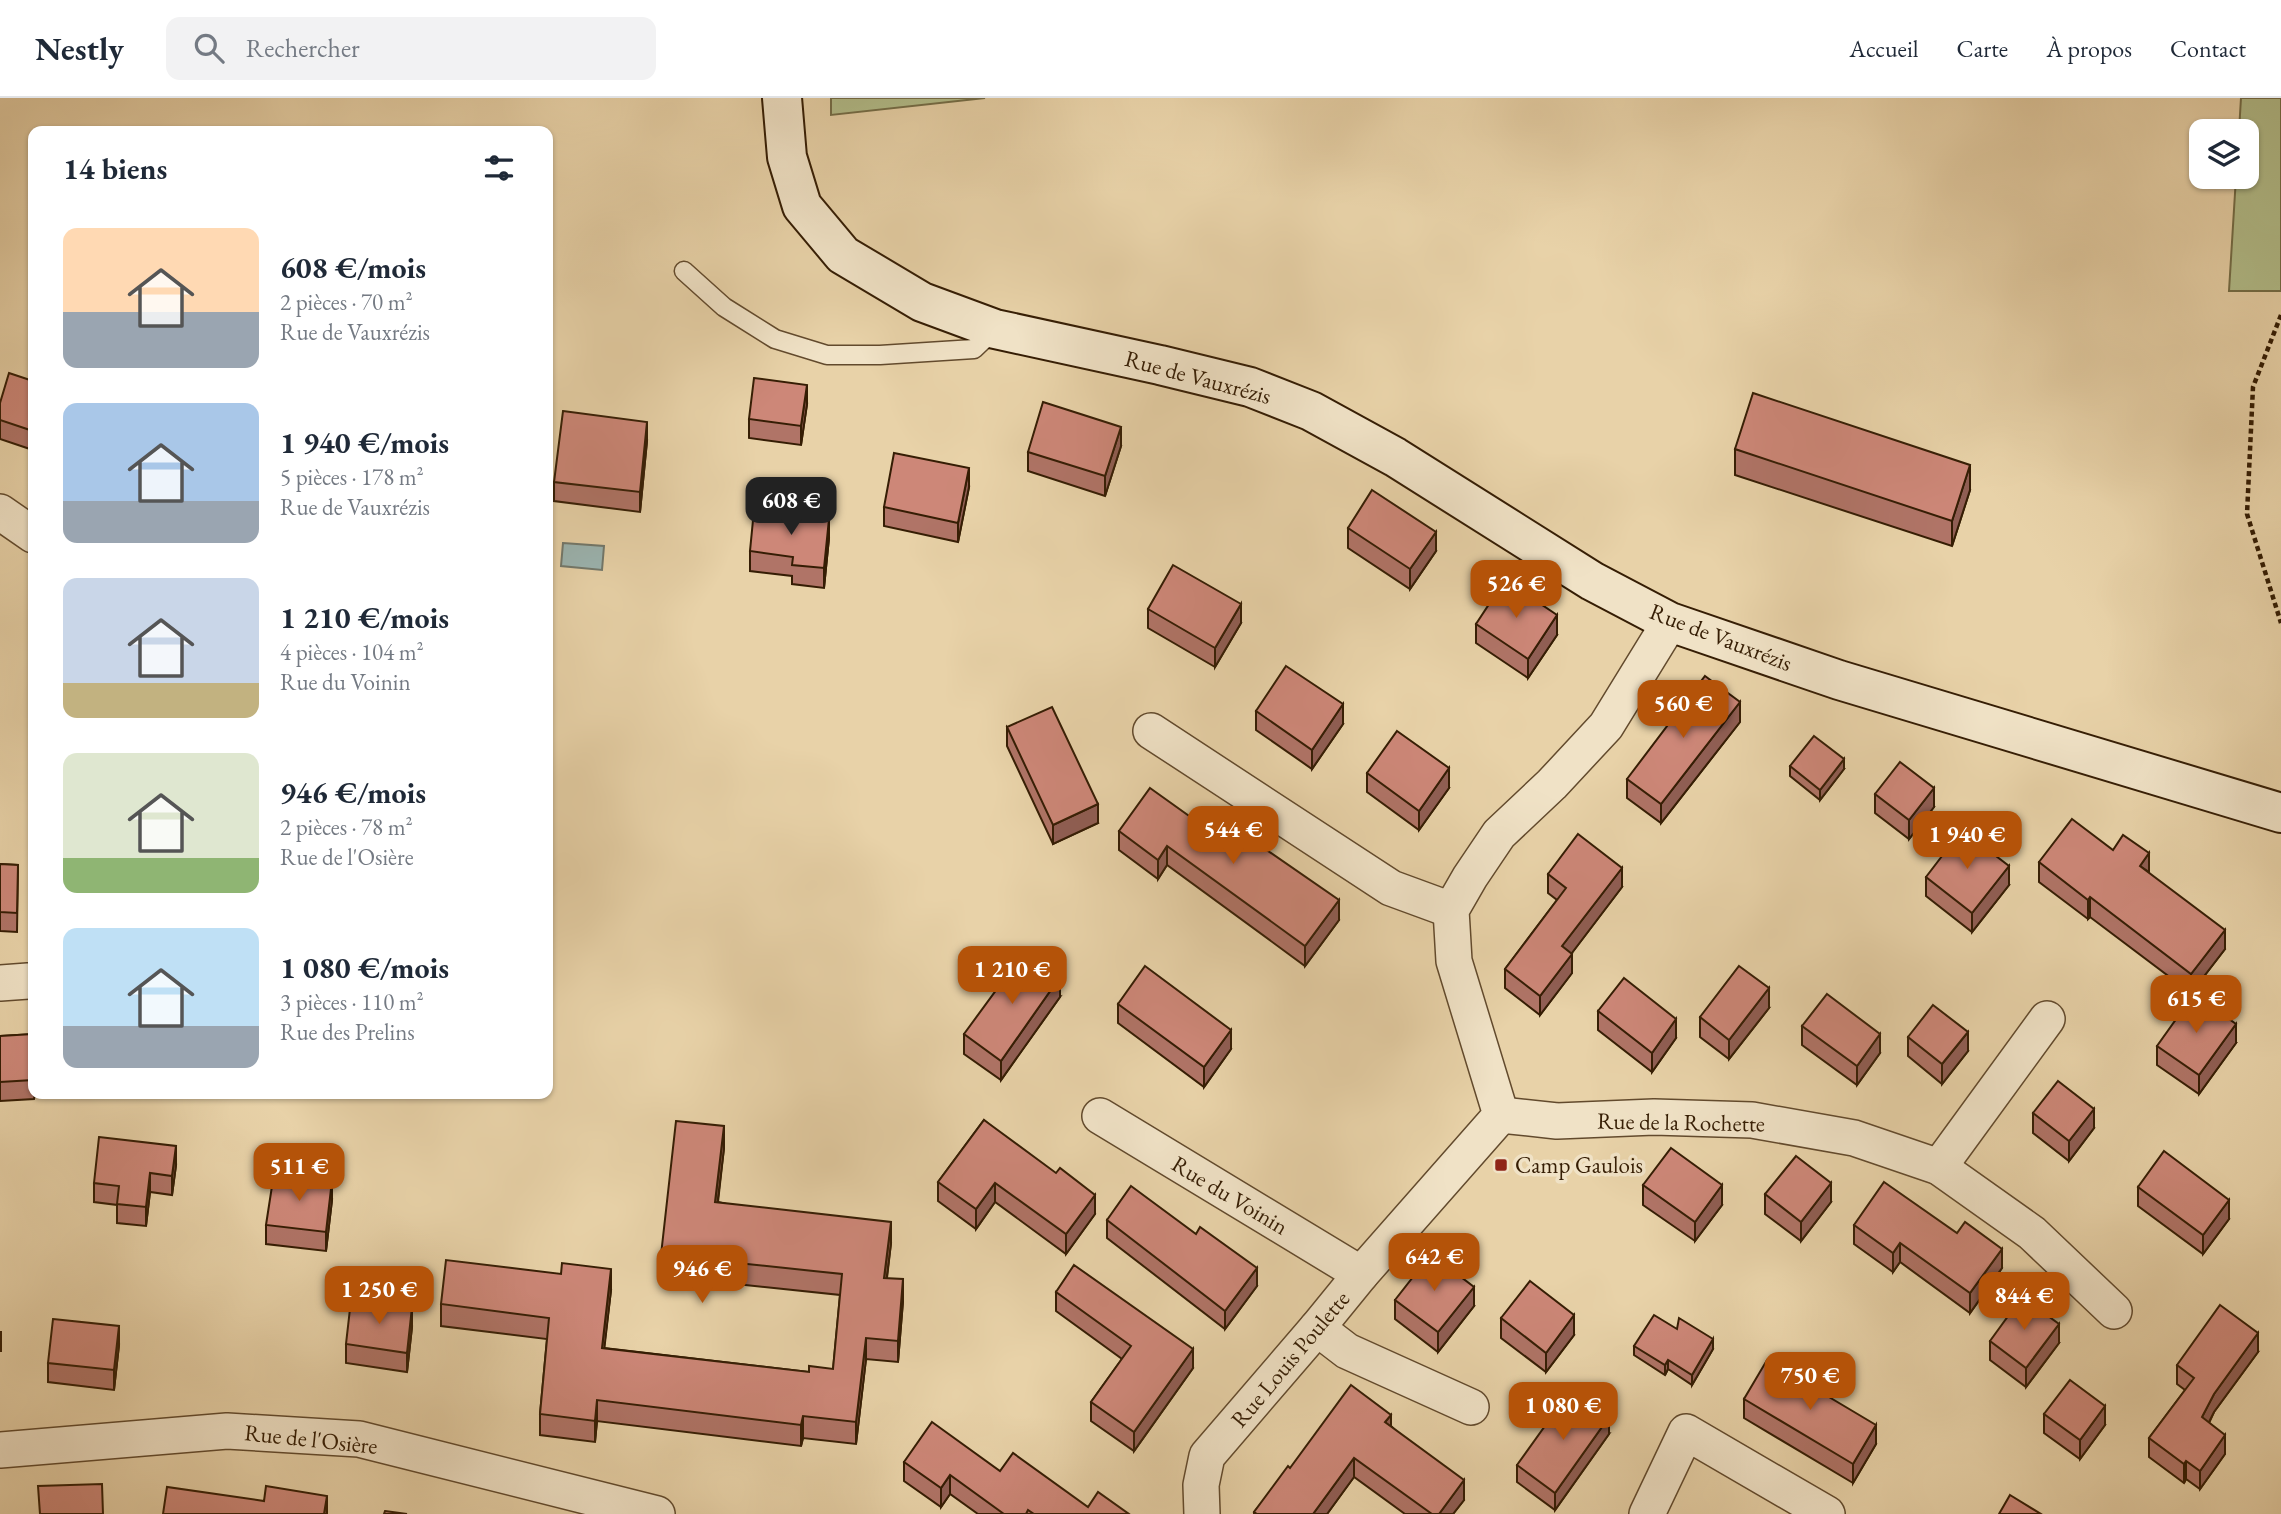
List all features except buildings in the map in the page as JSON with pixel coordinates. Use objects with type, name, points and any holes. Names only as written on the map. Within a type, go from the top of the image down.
[{"type":"street","name":"Rue de Vauxrézis","points":[[782,98],[787,157],[802,206],[843,255],[922,302],[995,329],[1250,387],[1311,411],[1395,457],[1592,580],[1670,622],[1839,680],[2281,813]]},
{"type":"street","points":[[0,512],[28,532]]},
{"type":"street","points":[[1502,1115],[1454,961],[1451,910],[1499,834],[1552,784],[1606,726],[1670,622]]},
{"type":"street","points":[[1152,731],[1391,888],[1451,910]]},
{"type":"street","points":[[1939,1167],[2047,1019]]},
{"type":"street","name":"Rue de la Rochette","points":[[1502,1115],[1557,1121],[1654,1117],[1752,1120],[1854,1138],[1939,1167],[2032,1233],[2114,1311]]},
{"type":"street","name":"Rue Louis Poulette","points":[[1202,1514],[1201,1485],[1207,1456],[1361,1274],[1502,1115]]},
{"type":"street","name":"Rue du Voinin","points":[[1100,1116],[1361,1274]]},
{"type":"street","points":[[1317,1328],[1347,1351],[1471,1407]]},
{"type":"street","name":"Rue de l'Osière","points":[[0,1450],[227,1431],[359,1439],[657,1514]]},
{"type":"street","points":[[1647,1514],[1686,1433],[1827,1514]]},
{"type":"lane","points":[[684,271],[724,306],[775,340],[827,355],[880,355],[974,349],[995,329]]},
{"type":"path","points":[[2281,315],[2253,387],[2247,514],[2281,623]]},
{"type":"green space","points":[[831,98],[985,98],[831,115]]},
{"type":"green space","points":[[2241,98],[2281,98],[2281,291],[2229,291],[2235,189],[2259,189],[2259,119],[2240,119]]},
{"type":"water","points":[[563,543],[604,546],[602,570],[561,566]]},
{"type":"place","name":"Camp Gaulois","points":[[1501,1165]]}]
